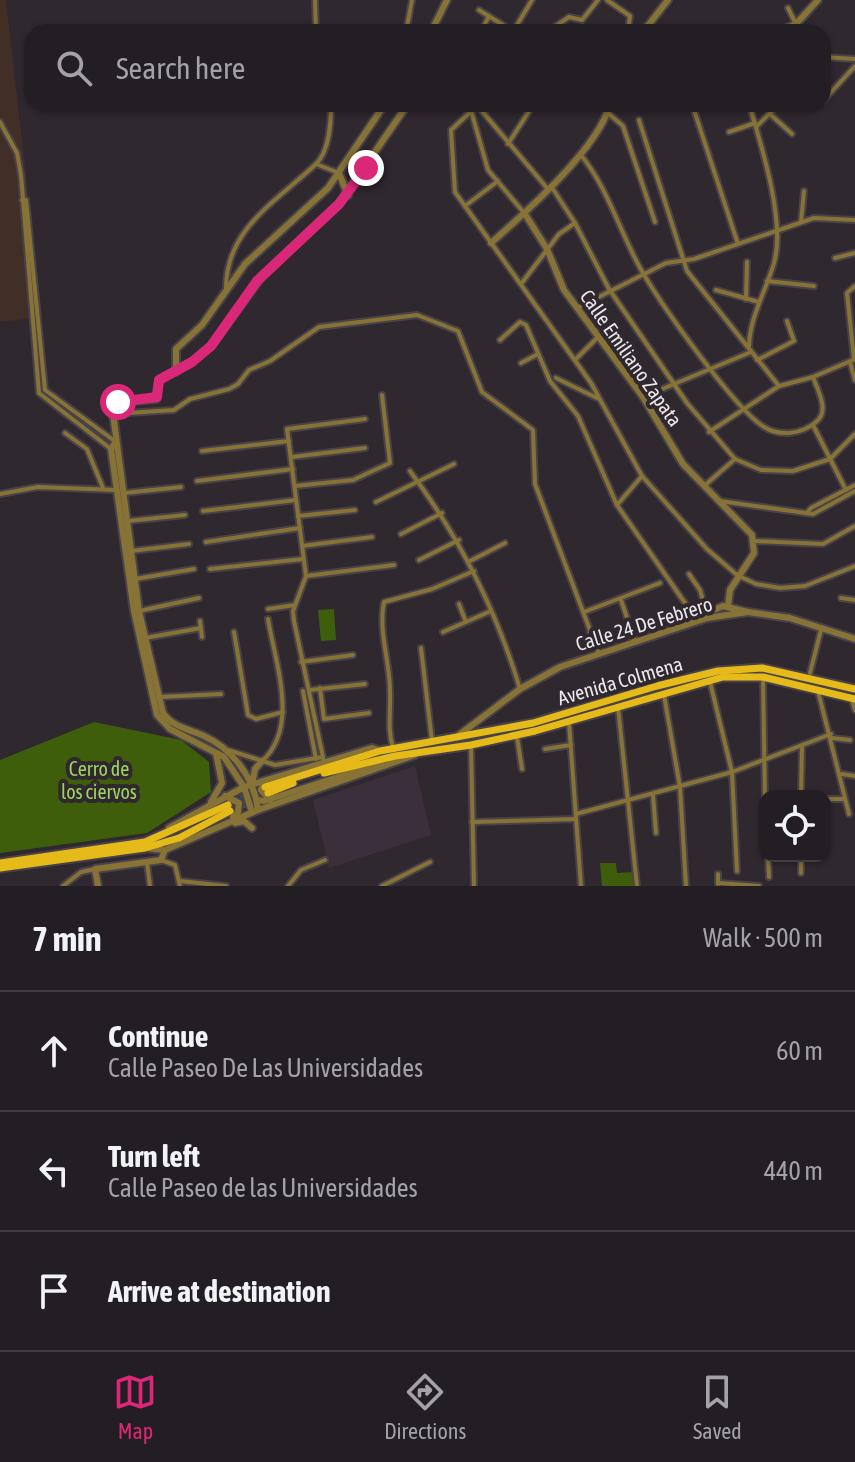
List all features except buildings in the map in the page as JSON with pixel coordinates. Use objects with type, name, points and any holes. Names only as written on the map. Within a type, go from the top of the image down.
[{"type":"main road","name":"Avenida Colmena","points":[[396,755],[432,741],[533,723],[657,686],[743,668],[783,671],[855,689]]},
{"type":"main road","name":"Avenida Colmena","points":[[396,755],[471,745],[569,722],[709,680],[743,675],[853,698]]},
{"type":"main road","points":[[270,795],[380,751],[396,755]]},
{"type":"main road","points":[[270,795],[309,777],[396,755]]},
{"type":"main road","points":[[0,866],[145,845],[229,808]]},
{"type":"street","points":[[315,0],[316,24]]},
{"type":"street","points":[[408,24],[412,0]]},
{"type":"street","points":[[435,24],[447,0]]},
{"type":"street","points":[[518,24],[532,0]]},
{"type":"street","points":[[559,24],[569,17],[582,20],[598,0]]},
{"type":"street","points":[[607,0],[630,16],[629,24]]},
{"type":"street","points":[[649,24],[668,0]]},
{"type":"street","points":[[805,0],[810,10]]},
{"type":"street","points":[[788,8],[796,24],[818,0]]},
{"type":"street","points":[[479,10],[502,24]]},
{"type":"street","points":[[485,24],[489,16]]},
{"type":"street","points":[[831,58],[855,59]]},
{"type":"street","points":[[831,92],[855,66]]},
{"type":"street","points":[[226,292],[229,258],[243,232],[316,164],[329,135],[330,112]]},
{"type":"street","points":[[176,372],[176,349],[202,325],[245,264],[328,188],[380,112]]},
{"type":"street","points":[[120,492],[113,414],[115,402],[157,397],[159,380],[176,372],[211,346],[262,276],[348,195],[403,112]]},
{"type":"street","points":[[483,112],[508,144],[549,186],[575,223],[609,289],[709,432],[735,459],[761,470],[793,471],[830,459],[855,434]]},
{"type":"street","points":[[508,144],[529,112]]},
{"type":"street","points":[[695,112],[738,244]]},
{"type":"street","points":[[750,350],[759,302],[775,256],[766,161],[751,112]]},
{"type":"street","points":[[491,243],[525,214],[580,154],[600,130],[608,113],[623,126],[655,222]]},
{"type":"street","points":[[472,114],[455,123],[451,130],[455,192],[601,399],[642,476],[707,549],[737,575],[756,584],[796,588],[855,566]]},
{"type":"street","name":"Calle Emiliano Zapata","points":[[472,114],[488,170],[525,214],[547,249],[559,282],[643,397],[683,464],[755,541]]},
{"type":"street","points":[[729,132],[755,125],[770,114],[792,134]]},
{"type":"street","points":[[639,120],[689,276],[779,386]]},
{"type":"street","points":[[0,122],[17,153],[22,200],[26,200],[39,393],[111,449],[139,611],[163,713],[172,723],[226,749],[279,766],[372,748],[380,751]]},
{"type":"street","points":[[580,154],[643,273],[743,407],[774,432],[791,433],[813,425],[822,415],[823,406],[813,377]]},
{"type":"street","points":[[350,157],[354,166],[366,168]]},
{"type":"street","points":[[316,164],[339,173],[348,195]]},
{"type":"street","points":[[464,207],[498,181]]},
{"type":"street","points":[[801,222],[804,191]]},
{"type":"street","points":[[577,308],[643,273],[801,222],[814,218],[855,220]]},
{"type":"street","points":[[521,284],[559,234],[575,223]]},
{"type":"street","points":[[835,258],[855,253]]},
{"type":"street","points":[[746,299],[747,262]]},
{"type":"street","points":[[767,281],[814,286]]},
{"type":"street","points":[[855,286],[848,289],[855,380]]},
{"type":"street","points":[[716,290],[759,302]]},
{"type":"street","points":[[34,315],[47,394],[116,442]]},
{"type":"street","points":[[113,414],[174,410],[190,399],[236,386],[245,373],[319,327],[417,315],[456,329],[468,349],[482,392],[533,430],[535,484],[599,654]]},
{"type":"street","points":[[757,360],[794,341],[787,321]]},
{"type":"street","points":[[500,340],[522,322],[550,381],[578,416],[617,505],[694,616]]},
{"type":"street","points":[[575,360],[599,336]]},
{"type":"street","points":[[643,397],[750,350]]},
{"type":"street","points":[[521,363],[538,354]]},
{"type":"street","points":[[709,432],[779,386],[813,377],[853,360]]},
{"type":"street","points":[[556,378],[580,393],[601,399]]},
{"type":"street","points":[[295,486],[353,480],[390,463],[382,395]]},
{"type":"street","points":[[320,760],[294,621],[295,605],[306,576],[287,429],[365,419]]},
{"type":"street","points":[[813,425],[846,490]]},
{"type":"street","points":[[65,433],[87,449],[103,488]]},
{"type":"street","points":[[202,451],[289,441]]},
{"type":"street","points":[[111,449],[116,442]]},
{"type":"street","points":[[292,457],[365,448]]},
{"type":"street","points":[[704,486],[735,459]]},
{"type":"street","points":[[376,502],[454,464]]},
{"type":"street","points":[[197,481],[293,469]]},
{"type":"street","points":[[410,471],[442,513],[470,561],[506,641],[520,689]]},
{"type":"street","points":[[617,505],[642,476]]},
{"type":"street","points":[[807,513],[855,485]]},
{"type":"street","points":[[0,494],[38,487],[103,488],[120,492],[181,487]]},
{"type":"street","points":[[720,501],[813,514],[855,491]]},
{"type":"street","points":[[203,511],[297,500]]},
{"type":"street","points":[[298,516],[355,510]]},
{"type":"street","points":[[401,534],[442,513]]},
{"type":"street","points":[[126,522],[185,515]]},
{"type":"street","points":[[126,522],[134,611],[157,715],[170,729],[215,750],[248,786],[255,811]]},
{"type":"street","points":[[728,606],[737,575],[754,553],[755,541],[823,544],[855,526]]},
{"type":"street","points":[[206,542],[300,528]]},
{"type":"street","points":[[302,546],[372,537]]},
{"type":"street","points":[[419,560],[459,540]]},
{"type":"street","points":[[470,561],[505,543]]},
{"type":"street","points":[[131,551],[189,544]]},
{"type":"street","points":[[210,569],[304,559]]},
{"type":"street","points":[[306,576],[394,565]]},
{"type":"street","points":[[135,579],[194,569]]},
{"type":"street","points":[[257,800],[396,755],[389,734],[390,690],[382,614],[386,600],[432,589],[474,571]]},
{"type":"street","points":[[689,574],[700,590],[706,611]]},
{"type":"street","points":[[583,612],[660,583]]},
{"type":"street","points":[[139,611],[199,598]]},
{"type":"street","points":[[841,598],[855,600]]},
{"type":"street","points":[[621,600],[636,643]]},
{"type":"street","points":[[459,604],[466,622]]},
{"type":"street","points":[[268,609],[295,605]]},
{"type":"street","points":[[678,629],[706,611],[728,606],[748,612]]},
{"type":"street","points":[[443,632],[491,611]]},
{"type":"street","name":"Calle 24 De Febrero","points":[[459,735],[520,689],[560,667],[707,618],[748,612],[790,618],[855,639]]},
{"type":"street","points":[[248,786],[275,742],[283,712],[268,619]]},
{"type":"street","points":[[145,638],[200,624],[202,637]]},
{"type":"street","points":[[810,673],[821,630]]},
{"type":"street","points":[[234,632],[248,715],[256,719],[283,712]]},
{"type":"street","points":[[582,649],[590,633]]},
{"type":"street","points":[[421,648],[432,741]]},
{"type":"street","points":[[301,662],[353,655]]},
{"type":"street","points":[[763,677],[764,790]]},
{"type":"street","points":[[709,680],[732,772],[737,871]]},
{"type":"street","points":[[306,688],[365,684]]},
{"type":"street","points":[[320,688],[324,719],[369,713]]},
{"type":"street","points":[[817,689],[842,774],[849,814]]},
{"type":"street","points":[[158,697],[221,694]]},
{"type":"street","points":[[664,695],[680,787],[686,886]]},
{"type":"street","points":[[853,698],[855,710]]},
{"type":"street","points":[[618,707],[637,886]]},
{"type":"street","points":[[569,722],[581,886]]},
{"type":"street","points":[[517,734],[522,769]]},
{"type":"street","points":[[472,822],[576,817],[732,772],[832,736],[850,740]]},
{"type":"street","points":[[471,745],[474,886]]},
{"type":"street","points":[[545,749],[571,745]]},
{"type":"street","points":[[801,790],[802,746]]},
{"type":"street","points":[[226,749],[257,800],[255,811]]},
{"type":"street","points":[[209,805],[222,783],[222,766],[215,750]]},
{"type":"street","points":[[145,845],[225,796],[320,760]]},
{"type":"street","points":[[842,774],[855,776]]},
{"type":"street","points":[[270,795],[261,790],[272,776]]},
{"type":"street","points":[[145,845],[165,850],[255,811],[270,795]]},
{"type":"street","points":[[653,795],[656,833]]},
{"type":"street","points":[[223,825],[236,815],[239,807],[237,801],[225,796]]},
{"type":"street","points":[[831,799],[845,799]]},
{"type":"street","points":[[223,825],[244,821],[252,828]]},
{"type":"street","points":[[161,860],[165,850]]},
{"type":"street","points":[[63,886],[81,872],[161,860],[175,865],[180,884],[226,886]]},
{"type":"street","points":[[288,886],[301,870],[325,860]]},
{"type":"street","points":[[382,886],[430,862]]},
{"type":"street","points":[[768,862],[769,877]]},
{"type":"street","points":[[801,862],[801,873]]},
{"type":"street","points":[[147,863],[150,886]]},
{"type":"street","points":[[95,869],[98,886]]},
{"type":"street","points":[[718,874],[718,885],[759,886]]},
{"type":"shaded area","points":[[0,0],[6,0],[42,317],[0,322]]},
{"type":"shaded area","points":[[415,766],[431,835],[329,868],[313,800]]},
{"type":"green space","points":[[334,609],[336,640],[321,641],[318,610]]},
{"type":"green space","name":"Cerro de los ciervos","points":[[94,722],[181,740],[209,762],[211,792],[147,833],[0,853],[0,760]]},
{"type":"green space","points":[[600,863],[616,863],[617,873],[635,872],[636,886],[602,886]]},
{"type":"tunnel","points":[[231,803],[265,787]]},
{"type":"tunnel","points":[[230,811],[268,793]]},
{"type":"route","points":[[118,402],[156,399],[159,380],[192,362],[211,346],[257,281],[348,195],[366,168]]}]
